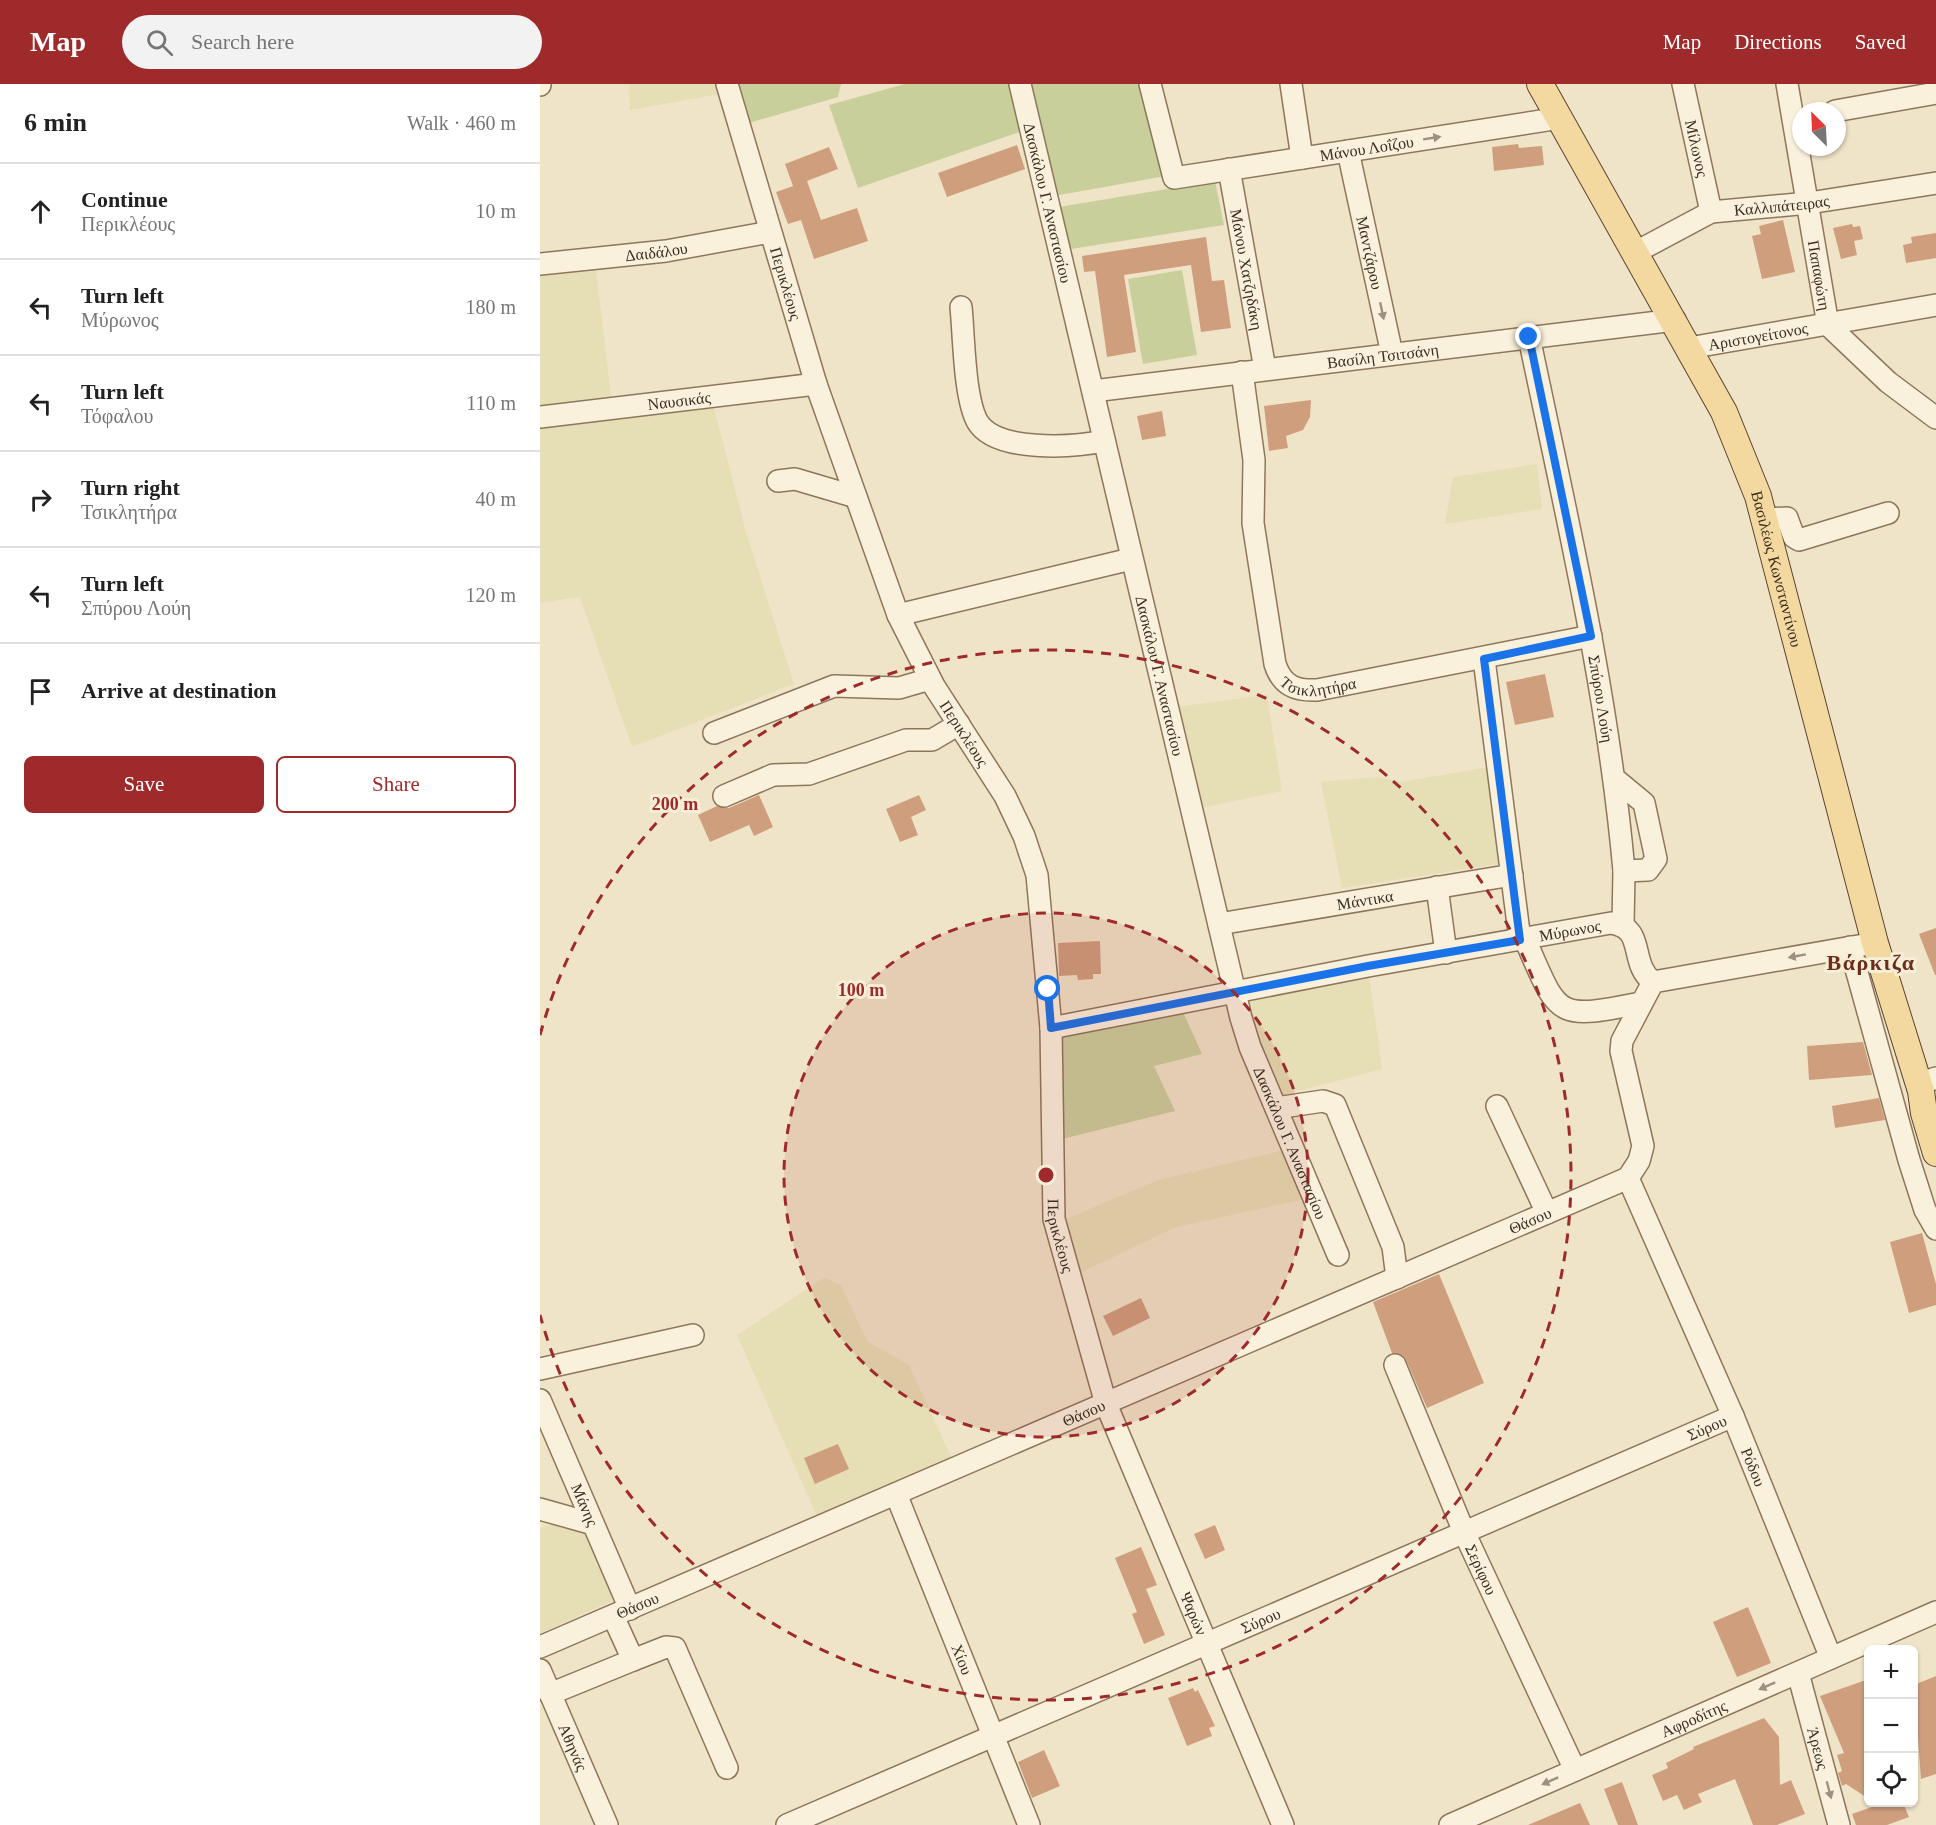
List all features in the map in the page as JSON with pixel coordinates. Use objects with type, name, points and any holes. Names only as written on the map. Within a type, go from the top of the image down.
[{"type":"main road","name":"Βασιλέως Κωνσταντίνου","points":[[1540,84],[1675,320],[1724,412],[1758,496],[1875,943],[1936,1118]]},
{"type":"main road","name":"Βασιλέως Κωνσταντίνου","points":[[1925,1084],[1924,1113],[1936,1153]]},
{"type":"street","name":"Περικλέους","points":[[727,84],[816,384],[898,615],[930,679],[1005,796],[1024,836],[1037,875],[1051,1028],[1054,1219],[1106,1404]]},
{"type":"street","name":"Δασκάλου Γ. Αναστασίου","points":[[1020,84],[1131,559],[1250,1047],[1338,1255]]},
{"type":"street","name":"Μάνου Λοΐζου","points":[[1150,84],[1173,178],[1560,117]]},
{"type":"street","points":[[1291,84],[1302,158]]},
{"type":"street","name":"Μίλωνος","points":[[1683,84],[1711,212]]},
{"type":"street","name":"Παπαφώτη","points":[[1787,84],[1792,102]]},
{"type":"street","points":[[1846,109],[1936,93]]},
{"type":"street","name":"Μαντζάρου","points":[[1348,151],[1392,354]]},
{"type":"street","name":"Παπαφώτη","points":[[1802,156],[1828,325],[1888,382],[1936,418]]},
{"type":"street","name":"Μάνου Χατζηδάκη","points":[[1229,169],[1265,369]]},
{"type":"street","name":"Καλλιπάτειρας","points":[[1636,252],[1711,212],[1809,203],[1936,183]]},
{"type":"street","name":"Δαιδάλου","points":[[540,264],[666,251],[770,232]]},
{"type":"street","name":"Αριστογείτονος","points":[[1689,348],[1936,305]]},
{"type":"street","points":[[961,307],[974,414],[984,430],[1018,444],[1053,447],[1104,441]]},
{"type":"street","name":"Βασίλη Τσιτσάνη","points":[[1093,391],[1675,320]]},
{"type":"street","name":"Σπύρου Λούη","points":[[1529,337],[1591,636],[1615,780],[1624,871],[1623,925]]},
{"type":"street","name":"Τσικλητήρα","points":[[1242,372],[1254,460],[1253,522],[1275,664],[1283,681],[1298,690],[1317,690],[1484,659],[1591,636]]},
{"type":"street","name":"Ναυσικάς","points":[[540,417],[816,384]]},
{"type":"street","points":[[778,481],[795,479],[856,497]]},
{"type":"street","points":[[1764,519],[1787,518],[1794,537],[1799,540],[1888,513]]},
{"type":"street","points":[[898,615],[1131,559]]},
{"type":"street","points":[[1484,659],[1522,939],[1549,994],[1560,1007],[1587,1013],[1641,1003]]},
{"type":"street","points":[[714,733],[834,686],[899,687],[930,679]]},
{"type":"street","points":[[724,796],[773,775],[809,774],[906,740],[932,740],[959,724]]},
{"type":"street","points":[[1615,780],[1644,803],[1656,859],[1648,870],[1624,871]]},
{"type":"street","name":"Μάντικα","points":[[1219,924],[1512,875]]},
{"type":"street","points":[[1437,887],[1446,952]]},
{"type":"street","name":"Μύρωνος","points":[[1051,1028],[1446,952],[1611,923],[1623,925],[1634,934],[1643,974],[1653,982]]},
{"type":"street","points":[[1628,1178],[1639,1161],[1643,1146],[1621,1051],[1622,1041],[1653,982],[1875,943]]},
{"type":"street","points":[[1850,947],[1925,1210],[1936,1229]]},
{"type":"street","points":[[1276,1108],[1323,1101],[1335,1104],[1393,1247],[1397,1278]]},
{"type":"street","points":[[1497,1106],[1548,1213]]},
{"type":"street","name":"Θάσου","points":[[540,1647],[1628,1178]]},
{"type":"street","name":"Ρόδου","points":[[1628,1178],[1733,1416],[1831,1658]]},
{"type":"street","points":[[540,1369],[693,1335]]},
{"type":"street","name":"Σερίφου","points":[[1395,1365],[1464,1532],[1575,1770]]},
{"type":"street","name":"Μάνης","points":[[540,1400],[594,1524],[633,1660]]},
{"type":"street","name":"Ψαρών","points":[[1106,1404],[1283,1825]]},
{"type":"street","name":"Σύρου","points":[[787,1825],[1733,1416]]},
{"type":"street","name":"Χίου","points":[[896,1494],[1029,1825]]},
{"type":"street","points":[[540,1509],[594,1524]]},
{"type":"street","name":"Αφροδίτης","points":[[1450,1825],[1474,1820],[1575,1770],[1936,1612]]},
{"type":"street","points":[[550,1694],[666,1647],[675,1648],[727,1768]]},
{"type":"street","name":"Αθηνάς","points":[[540,1670],[607,1825]]},
{"type":"street","name":"Άρεως","points":[[1798,1673],[1839,1825]]},
{"type":"shaded area","points":[[629,84],[717,84],[720,94],[630,110]]},
{"type":"shaded area","points":[[596,271],[614,420],[714,408],[746,532],[794,684],[632,747],[580,597],[540,603],[540,275]]},
{"type":"shaded area","points":[[1537,464],[1542,509],[1445,524],[1453,477]]},
{"type":"shaded area","points":[[1267,695],[1282,791],[1201,808],[1176,707]]},
{"type":"shaded area","points":[[1489,767],[1505,863],[1342,888],[1321,782],[1378,777],[1401,782]]},
{"type":"shaded area","points":[[1368,966],[1382,1069],[1272,1098],[1236,992]]},
{"type":"shaded area","points":[[1293,1148],[1314,1197],[1176,1227],[1080,1273],[1066,1219],[1158,1180]]},
{"type":"shaded area","points":[[824,1278],[841,1285],[867,1341],[909,1365],[953,1461],[818,1519],[737,1335]]},
{"type":"shaded area","points":[[581,1512],[619,1598],[540,1633],[540,1528]]},
{"type":"green space","points":[[738,84],[841,84],[838,97],[749,123]]},
{"type":"green space","points":[[905,84],[1143,84],[1166,176],[1054,196],[1037,126],[858,188],[829,105]]},
{"type":"green space","points":[[1215,181],[1224,225],[1071,249],[1059,207]]},
{"type":"green space","points":[[1182,270],[1197,355],[1143,364],[1128,279]]},
{"type":"green space","points":[[1179,1003],[1202,1054],[1154,1066],[1175,1111],[1062,1139],[1058,1023]]},
{"type":"building","points":[[1518,144],[1519,148],[1542,146],[1544,165],[1494,171],[1492,147]]},
{"type":"building","points":[[1017,145],[1025,169],[947,197],[938,173]]},
{"type":"building","points":[[829,147],[838,169],[807,181],[821,220],[857,208],[868,241],[814,259],[801,220],[788,224],[776,192],[793,186],[785,164]]},
{"type":"building","points":[[1783,220],[1795,272],[1762,279],[1752,236],[1761,234],[1759,226]]},
{"type":"building","points":[[1852,224],[1853,227],[1860,226],[1863,239],[1854,241],[1857,255],[1841,259],[1833,228]]},
{"type":"building","points":[[1936,233],[1936,258],[1906,263],[1903,245],[1912,243],[1911,237]]},
{"type":"building","points":[[1206,237],[1212,281],[1224,280],[1231,328],[1201,332],[1191,265],[1124,275],[1136,352],[1107,357],[1095,271],[1084,272],[1082,256]]},
{"type":"building","points":[[1311,400],[1310,417],[1303,430],[1286,436],[1288,448],[1269,451],[1264,406]]},
{"type":"building","points":[[1162,411],[1166,436],[1142,440],[1137,416]]},
{"type":"building","points":[[1545,674],[1554,717],[1515,725],[1506,682]]},
{"type":"building","points":[[759,795],[773,827],[754,836],[749,825],[710,842],[698,815],[717,806],[729,808]]},
{"type":"building","points":[[919,795],[926,810],[911,817],[918,835],[900,842],[886,809]]},
{"type":"building","points":[[1936,928],[1936,975],[1935,975],[1919,934]]},
{"type":"building","points":[[1100,941],[1101,974],[1093,974],[1093,979],[1078,980],[1077,975],[1059,976],[1058,943]]},
{"type":"building","points":[[1863,1042],[1872,1075],[1809,1080],[1807,1046]]},
{"type":"building","points":[[1879,1098],[1885,1120],[1835,1128],[1832,1106]]},
{"type":"building","points":[[1922,1233],[1936,1284],[1936,1305],[1909,1313],[1890,1242]]},
{"type":"building","points":[[1439,1274],[1484,1383],[1427,1408],[1406,1360],[1402,1355],[1392,1353],[1373,1302]]},
{"type":"building","points":[[1141,1298],[1150,1318],[1113,1336],[1103,1316]]},
{"type":"building","points":[[838,1444],[849,1469],[815,1484],[804,1458]]},
{"type":"building","points":[[1215,1525],[1225,1550],[1205,1559],[1194,1534]]},
{"type":"building","points":[[1141,1547],[1157,1585],[1146,1589],[1165,1635],[1144,1644],[1132,1614],[1137,1612],[1115,1558]]},
{"type":"building","points":[[1748,1607],[1771,1663],[1737,1677],[1713,1622]]},
{"type":"building","points":[[1936,1676],[1936,1774],[1921,1779],[1918,1737],[1918,1683]]},
{"type":"building","points":[[1864,1681],[1864,1796],[1846,1784],[1842,1786],[1838,1773],[1842,1771],[1837,1755],[1844,1753],[1820,1696]]},
{"type":"building","points":[[1193,1688],[1195,1692],[1198,1690],[1215,1726],[1209,1728],[1212,1736],[1187,1746],[1168,1698]]},
{"type":"building","points":[[1764,1718],[1779,1737],[1780,1785],[1791,1780],[1805,1814],[1777,1825],[1753,1825],[1735,1779],[1698,1794],[1702,1802],[1684,1810],[1677,1795],[1663,1801],[1652,1775],[1668,1768],[1666,1763],[1694,1749],[1693,1747]]},
{"type":"building","points":[[1044,1750],[1060,1786],[1032,1798],[1018,1762]]},
{"type":"building","points":[[1622,1782],[1638,1825],[1618,1825],[1604,1789]]},
{"type":"building","points":[[1580,1803],[1590,1825],[1528,1825]]},
{"type":"building","points":[[1872,1807],[1905,1807],[1909,1817],[1887,1825],[1856,1825],[1852,1814]]},
{"type":"district","name":"Βάρκιζα","points":[[1871,962]]},
{"type":"route","points":[[1048,989],[1051,1028],[1368,966],[1520,940],[1484,659],[1591,636],[1529,337]]}]
